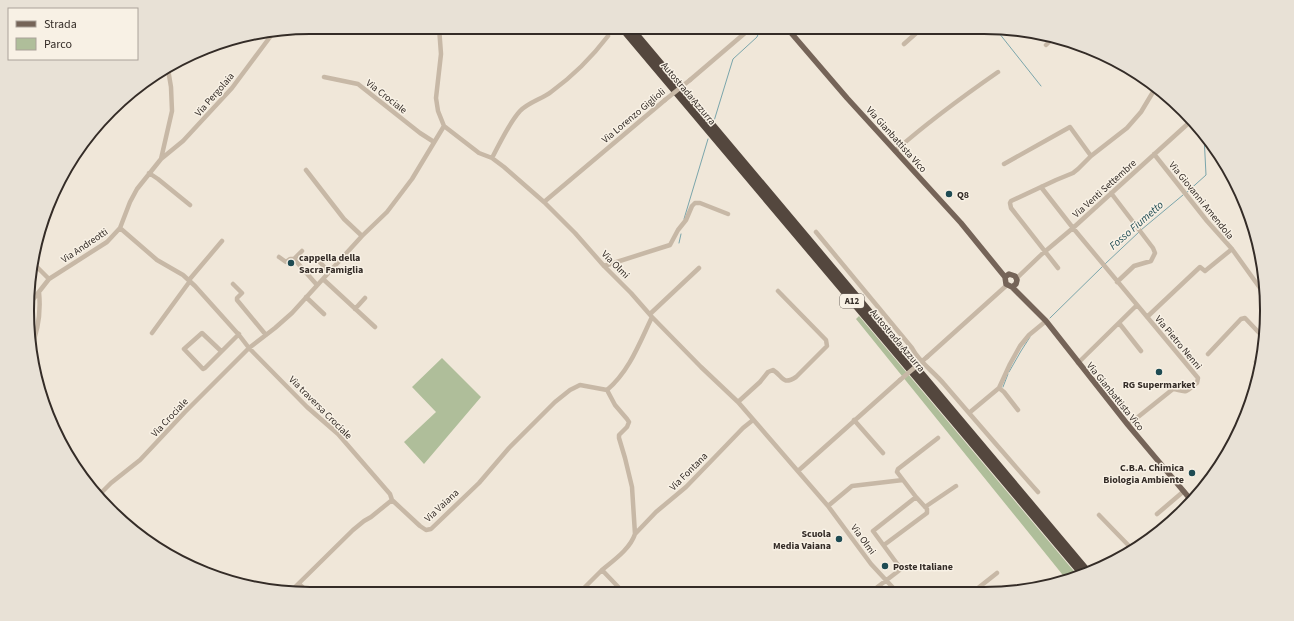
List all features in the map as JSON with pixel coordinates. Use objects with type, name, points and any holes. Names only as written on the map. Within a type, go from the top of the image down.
[{"type":"highway","name":"Autostrada Azzurra","points":[[627,34],[1079,570]]},
{"type":"highway","name":"Autostrada Azzurra","points":[[636,34],[1084,568]]},
{"type":"main road","name":"Via Gianbattista Vico","points":[[792,34],[961,223],[994,263],[1011,280],[1027,302],[1046,321],[1128,425],[1188,496]]},
{"type":"street","points":[[440,34],[441,54],[436,98],[438,111],[444,126]]},
{"type":"street","name":"Via Lorenzo Giglioli","points":[[544,202],[744,34]]},
{"type":"street","points":[[904,44],[915,34]]},
{"type":"street","points":[[492,158],[513,120],[521,110],[550,93],[575,72],[597,50],[608,36]]},
{"type":"street","name":"Via Pergolaia","points":[[161,160],[189,136],[232,88],[270,37]]},
{"type":"street","points":[[1046,45],[1049,42]]},
{"type":"street","points":[[896,151],[946,109],[998,72]]},
{"type":"street","name":"Via Andreotti","points":[[35,297],[49,279],[107,242],[120,228],[137,189],[161,160],[172,112],[169,73]]},
{"type":"street","name":"Via Crociale","points":[[324,76],[358,84],[420,133],[434,142]]},
{"type":"street","points":[[1058,268],[1010,205],[1011,201],[1073,173],[1091,156],[1127,128],[1141,112],[1153,92]]},
{"type":"street","name":"Via Venti Settembre","points":[[798,471],[1011,280],[1073,228],[1187,124]]},
{"type":"street","name":"Via Crociale","points":[[102,492],[140,460],[249,348],[292,313],[362,236],[387,212],[401,195],[444,126]]},
{"type":"street","name":"Via Olmi","points":[[444,126],[479,153],[492,158],[504,167],[544,202],[575,233],[651,316],[738,402],[828,506],[856,544],[892,587]]},
{"type":"street","points":[[1004,164],[1070,128],[1091,156]]},
{"type":"street","name":"Via Giovanni Amendola","points":[[1154,154],[1207,221],[1232,249],[1259,286]]},
{"type":"street","points":[[306,170],[344,219],[362,236]]},
{"type":"street","points":[[149,174],[158,179],[190,205]]},
{"type":"street","name":"Via Pietro Nenni","points":[[1041,187],[1103,265],[1198,378],[1197,383],[1185,391],[1175,388],[1173,389],[1128,425]]},
{"type":"street","points":[[1111,193],[1154,251],[1153,258],[1148,262],[1134,266],[1118,282]]},
{"type":"street","points":[[604,266],[670,245],[695,203],[700,203],[728,214]]},
{"type":"street","points":[[120,228],[157,260],[183,275],[190,281],[239,334],[249,348]]},
{"type":"street","points":[[816,232],[912,348],[917,358],[934,373],[1038,492]]},
{"type":"street","points":[[152,333],[190,281],[222,241]]},
{"type":"street","points":[[1147,317],[1200,267],[1205,272],[1232,249]]},
{"type":"street","points":[[279,257],[286,262],[290,259],[294,259],[302,251]]},
{"type":"street","points":[[315,258],[329,272]]},
{"type":"street","points":[[294,259],[317,285]]},
{"type":"street","points":[[37,267],[49,279]]},
{"type":"street","points":[[635,534],[632,488],[625,458],[618,438],[619,434],[629,424],[627,419],[615,405],[607,390],[621,376],[629,363],[651,316],[699,268]]},
{"type":"street","points":[[323,279],[375,327]]},
{"type":"street","points":[[233,284],[242,293],[237,300],[266,335]]},
{"type":"street","points":[[738,402],[760,382],[768,372],[773,370],[782,379],[790,381],[796,377],[827,346],[826,340],[778,291]]},
{"type":"street","points":[[35,336],[39,316],[39,292]]},
{"type":"street","points":[[306,297],[324,314]]},
{"type":"street","points":[[355,309],[365,298]]},
{"type":"street","points":[[1078,363],[1137,305]]},
{"type":"street","points":[[1208,354],[1241,319],[1245,318],[1259,333]]},
{"type":"street","points":[[969,413],[1000,388],[1010,364],[1020,346],[1046,321]]},
{"type":"street","points":[[1119,323],[1141,351]]},
{"type":"street","points":[[221,352],[203,333],[184,349],[203,369],[221,352],[239,334]]},
{"type":"street","name":"Via traversa Crociale","points":[[249,348],[291,389],[307,407],[338,434],[390,494],[392,500]]},
{"type":"street","name":"Via Vaiana","points":[[392,500],[420,526],[426,530],[431,529],[479,483],[509,448],[568,391],[577,385],[607,390]]},
{"type":"street","points":[[1000,388],[1018,410]]},
{"type":"street","name":"Via Fontana","points":[[602,570],[622,552],[633,539],[635,534],[656,512],[686,487],[743,428],[753,420]]},
{"type":"street","points":[[854,420],[883,453]]},
{"type":"street","points":[[926,507],[916,497],[897,472],[898,469],[938,438]]},
{"type":"street","points":[[828,506],[852,486],[903,480]]},
{"type":"street","name":"Via Olmi","points":[[884,546],[927,512],[926,507],[956,486]]},
{"type":"street","points":[[1157,514],[1184,491]]},
{"type":"street","name":"Via Olmi","points":[[886,581],[901,569],[873,531],[916,497]]},
{"type":"street","points":[[296,586],[358,526],[371,518],[392,500]]},
{"type":"street","points":[[1099,515],[1129,546]]},
{"type":"street","points":[[585,587],[602,570],[618,587]]},
{"type":"street","points":[[979,587],[997,573]]},
{"type":"street","points":[[878,587],[886,581]]},
{"type":"green space","points":[[859,316],[1074,571],[1063,575],[856,319]]},
{"type":"green space","points":[[442,358],[481,397],[424,464],[404,442],[436,412],[412,387]]},
{"type":"waterway","points":[[714,121],[733,59],[757,37],[758,34]]},
{"type":"waterway","points":[[1000,35],[1041,86]]},
{"type":"waterway","points":[[684,219],[708,139]]},
{"type":"waterway","name":"Fosso Fiumetto","points":[[1186,193],[1206,175],[1204,144]]},
{"type":"waterway","name":"Fosso Fiumetto","points":[[1141,230],[1183,195]]},
{"type":"waterway","name":"Fosso Fiumetto","points":[[1105,264],[1139,232]]},
{"type":"waterway","points":[[679,243],[681,234]]},
{"type":"waterway","name":"Fosso Fiumetto","points":[[1050,318],[1103,266]]},
{"type":"waterway","name":"Fosso Fiumetto","points":[[1009,372],[1030,337]]},
{"type":"waterway","name":"Fosso Fiumetto","points":[[1003,387],[1008,374]]},
{"type":"place","name":"Q8","points":[[949,194]]},
{"type":"place","name":"cappella della Sacra Famiglia","points":[[291,263]]},
{"type":"place","name":"RG Supermarket","points":[[1159,372]]},
{"type":"place","name":"C.B.A. Chimica Biologia Ambiente","points":[[1192,473]]},
{"type":"place","name":"Scuola Media Vaiana","points":[[839,539]]},
{"type":"place","name":"Poste Italiane","points":[[885,566]]}]
